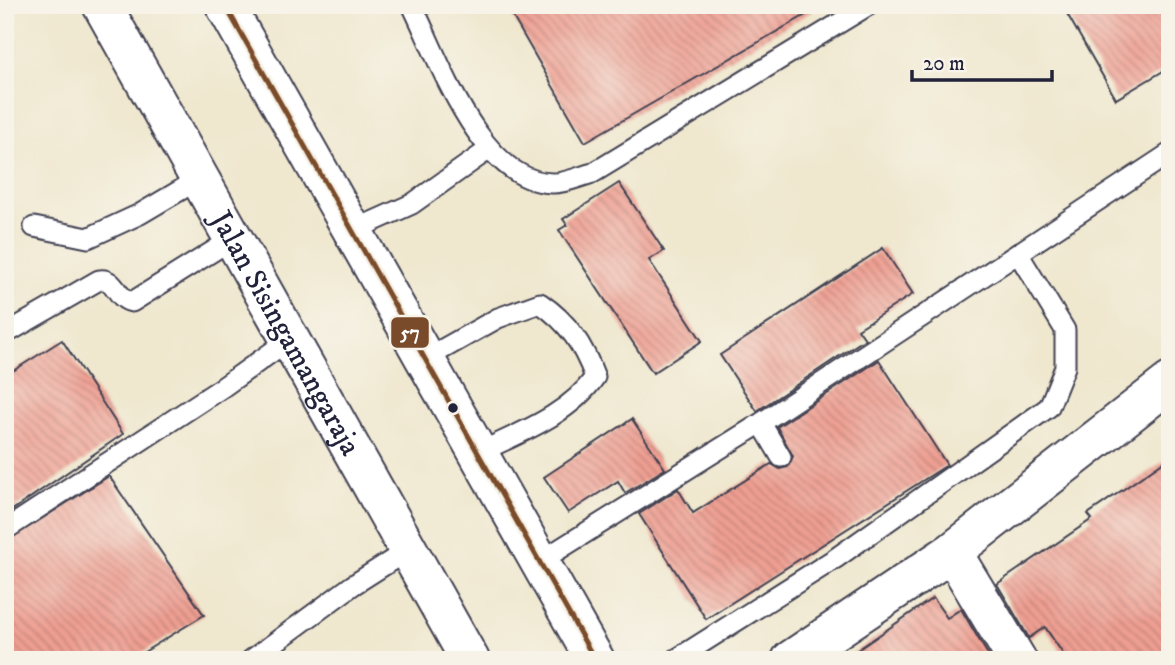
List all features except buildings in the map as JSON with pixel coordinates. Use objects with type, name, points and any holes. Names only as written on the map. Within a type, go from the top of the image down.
[{"type":"main road","name":"Jalan Sisingamangaraja","points":[[103,5],[470,660]]},
{"type":"main road","points":[[225,5],[595,660]]},
{"type":"main road","points":[[791,660],[952,552],[1170,382]]},
{"type":"main road","points":[[952,552],[1017,660]]},
{"type":"lane","points":[[412,5],[469,119],[488,150],[521,176],[552,184],[593,173],[869,5]]},
{"type":"lane","points":[[352,231],[412,204],[488,150]]},
{"type":"lane","points":[[540,562],[761,423],[1170,153]]},
{"type":"lane","points":[[34,227],[88,237],[140,214],[201,178]]},
{"type":"lane","points":[[5,334],[99,280],[111,283],[124,300],[132,302],[234,238]]},
{"type":"lane","points":[[675,660],[832,550],[1049,407],[1065,367],[1065,330],[1019,255]]},
{"type":"lane","points":[[425,359],[498,318],[540,303],[563,319],[590,363],[595,377],[586,391],[544,421],[478,453]]},
{"type":"lane","points":[[5,530],[223,387],[290,339]]},
{"type":"lane","points":[[761,423],[781,457]]},
{"type":"lane","points":[[251,660],[408,550]]},
{"type":"transit line","name":"57","points":[[225,5],[595,660]]}]
